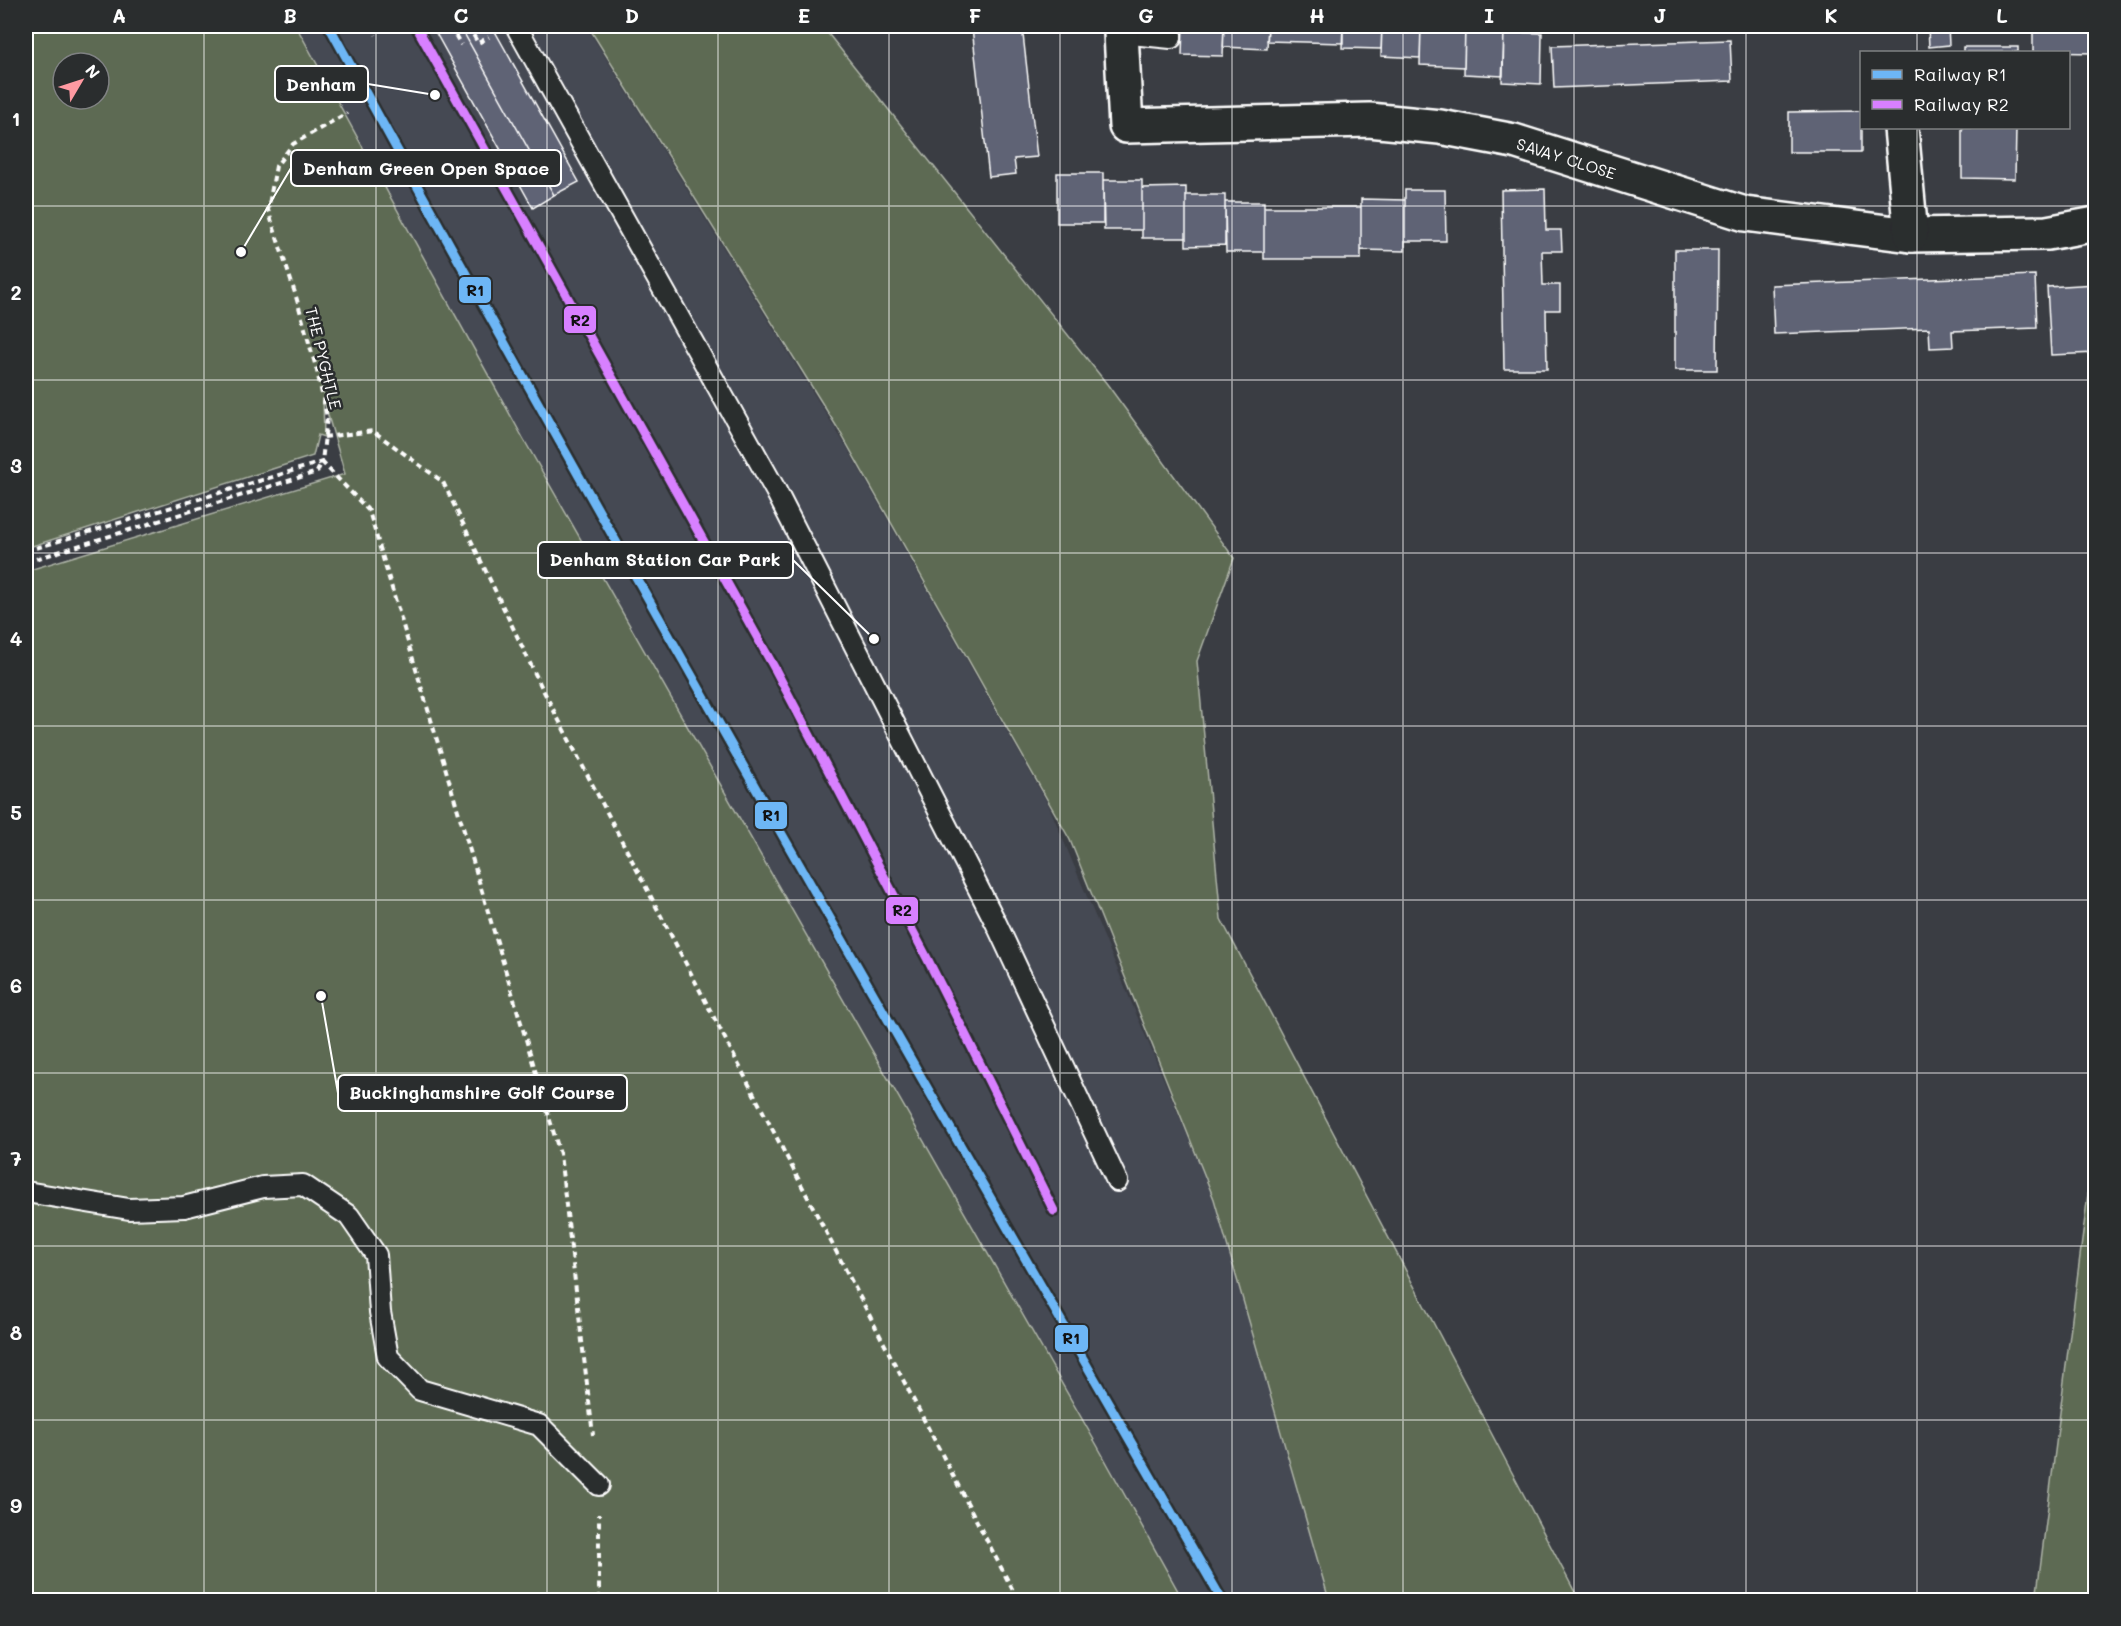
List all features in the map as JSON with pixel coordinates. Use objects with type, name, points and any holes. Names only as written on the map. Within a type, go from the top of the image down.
[{"type":"street","name":"SAVAY CLOSE","points":[[1121,33],[1126,126],[1369,120],[1440,127],[1514,141],[1745,214],[1911,235],[2047,233],[2096,224]]},
{"type":"street","points":[[1901,129],[1911,235]]},
{"type":"lane","points":[[516,26],[777,491],[996,923],[1116,1181]]},
{"type":"lane","points":[[1121,33],[1171,38],[1171,26]]},
{"type":"lane","points":[[26,1192],[129,1209],[184,1207],[263,1187],[303,1185],[349,1216],[376,1255],[380,1312],[388,1357],[420,1390],[539,1425],[599,1485]]},
{"type":"path","points":[[370,26],[376,35]]},
{"type":"path","points":[[450,26],[461,45]]},
{"type":"path","points":[[468,26],[473,35]]},
{"type":"path","name":"THE PYGHTLE","points":[[322,462],[327,417],[317,370],[268,210],[276,166],[293,144],[347,112]]},
{"type":"path","points":[[324,437],[373,431],[443,482],[541,686],[1018,1600]]},
{"type":"path","points":[[26,551],[322,462]]},
{"type":"path","points":[[26,562],[316,472],[322,462]]},
{"type":"path","points":[[322,462],[369,511],[560,1155],[599,1485],[599,1600]]},
{"type":"shaded area","points":[[296,26],[586,26],[846,446],[1049,806],[1214,1199],[1329,1600],[1183,1600],[523,438]]},
{"type":"green space","points":[[26,26],[296,26],[523,438],[1183,1600],[26,1600],[26,571],[345,474],[323,398],[324,437],[318,435],[313,456],[26,548]]},
{"type":"green space","points":[[588,26],[822,26],[1107,384],[1234,558],[1197,661],[1221,919],[1579,1600],[1329,1600],[1214,1199],[1070,840],[840,432]]},
{"type":"green space","points":[[2095,1139],[2095,1600],[2036,1600]]},
{"type":"building","points":[[432,26],[460,26],[554,195],[533,208]]},
{"type":"building","points":[[460,26],[492,26],[579,182],[554,195]]},
{"type":"building","points":[[1022,26],[1037,157],[1014,159],[1016,174],[989,177],[972,28]]},
{"type":"building","points":[[1183,26],[1224,26],[1223,56],[1182,55]]},
{"type":"building","points":[[1224,26],[1268,26],[1267,49],[1223,47]]},
{"type":"building","points":[[1268,26],[1343,26],[1343,43],[1267,41]]},
{"type":"building","points":[[1343,26],[1382,26],[1381,49],[1342,48]]},
{"type":"building","points":[[1382,26],[1421,26],[1420,58],[1381,56]]},
{"type":"building","points":[[1421,26],[1465,26],[1464,67],[1420,65]]},
{"type":"building","points":[[1465,26],[1504,26],[1503,76],[1464,74]]},
{"type":"building","points":[[1928,26],[1948,26],[1949,45],[1929,47]]},
{"type":"building","points":[[2033,26],[2096,26],[2096,53],[2033,51]]},
{"type":"building","points":[[1504,32],[1542,33],[1541,84],[1502,82]]},
{"type":"building","points":[[1730,40],[1732,81],[1554,88],[1552,46]]},
{"type":"building","points":[[1963,47],[2018,47],[2018,51],[1963,51]]},
{"type":"building","points":[[1860,111],[1861,152],[1789,152],[1789,112]]},
{"type":"building","points":[[1962,129],[2016,129],[2015,179],[1962,178]]},
{"type":"building","points":[[1057,173],[1103,173],[1103,223],[1057,223]]},
{"type":"building","points":[[1103,180],[1142,180],[1142,230],[1104,230]]},
{"type":"building","points":[[1186,187],[1186,238],[1142,238],[1142,188]]},
{"type":"building","points":[[1545,189],[1546,230],[1561,230],[1562,251],[1542,251],[1543,285],[1560,285],[1560,310],[1546,310],[1547,369],[1504,369],[1501,190]]},
{"type":"building","points":[[1405,190],[1445,190],[1446,241],[1405,241]]},
{"type":"building","points":[[1186,195],[1225,195],[1225,245],[1186,246]]},
{"type":"building","points":[[1361,199],[1405,200],[1405,251],[1361,250]]},
{"type":"building","points":[[1225,202],[1264,202],[1264,252],[1226,252]]},
{"type":"building","points":[[1264,207],[1361,207],[1361,259],[1264,259]]},
{"type":"building","points":[[1675,250],[1718,250],[1717,370],[1675,370]]},
{"type":"building","points":[[2035,275],[2037,328],[1952,331],[1953,347],[1930,348],[1929,328],[1774,334],[1772,285]]},
{"type":"building","points":[[2096,284],[2096,353],[2051,355],[2047,287]]},
{"type":"rail line","name":"R1","points":[[329,26],[660,619],[1222,1600]]},
{"type":"rail line","name":"R2","points":[[416,26],[775,669],[927,958],[1054,1211]]},
{"type":"place","name":"Denham","points":[[435,95]]},
{"type":"place","name":"Denham Green Open Space","points":[[241,252]]},
{"type":"place","name":"Denham Station Car Park","points":[[874,639]]},
{"type":"place","name":"Buckinghamshire Golf Course","points":[[321,996]]}]
